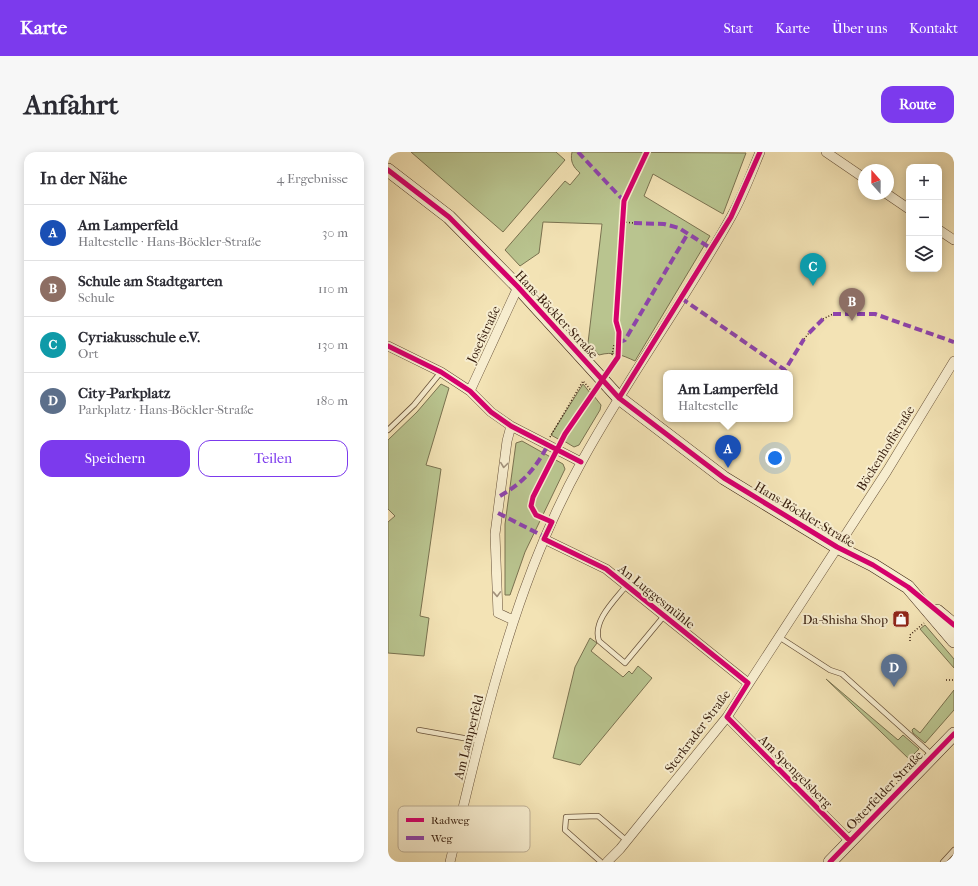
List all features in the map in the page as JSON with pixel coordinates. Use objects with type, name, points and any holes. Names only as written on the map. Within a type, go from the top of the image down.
[{"type":"main road","name":"Hans-Böckler-Straße","points":[[388,170],[449,217],[518,287],[619,398],[724,478],[837,547],[873,565],[913,591],[954,625]]},
{"type":"main road","name":"Hans-Böckler-Straße","points":[[913,591],[954,641]]},
{"type":"main road","name":"Osterfelder Straße","points":[[830,862],[954,734]]},
{"type":"street","name":"Am Lamperfeld","points":[[464,806],[504,648],[529,575],[544,540],[581,462],[619,398],[732,217],[760,152]]},
{"type":"street","points":[[826,152],[858,174]]},
{"type":"street","points":[[894,199],[906,207]]},
{"type":"street","points":[[942,232],[954,240]]},
{"type":"street","name":"Josefstraße","points":[[470,391],[518,287]]},
{"type":"street","points":[[388,346],[441,372],[470,391],[491,412],[511,426],[581,462]]},
{"type":"street","name":"Böckenhoffstraße","points":[[837,547],[887,471],[954,361]]},
{"type":"street","points":[[511,426],[495,534],[498,613],[513,620]]},
{"type":"street","name":"An Luggesmühle","points":[[544,540],[606,569],[748,683]]},
{"type":"street","name":"Sterkrader Straße","points":[[607,862],[627,841],[727,717],[837,547]]},
{"type":"street","name":"Am Spengelsberg","points":[[727,717],[850,841]]},
{"type":"street","name":"Am Lamperfeld","points":[[450,862],[452,852]]},
{"type":"lane","points":[[388,430],[414,405],[441,372]]},
{"type":"lane","points":[[626,586],[603,615],[599,623],[598,636],[600,641],[625,663],[664,616]]},
{"type":"lane","points":[[779,637],[830,670],[842,674],[933,755]]},
{"type":"lane","points":[[419,730],[480,742]]},
{"type":"lane","points":[[601,862],[565,830],[566,817],[598,816],[627,841]]},
{"type":"lane","points":[[943,862],[954,850]]},
{"type":"path","points":[[623,222],[634,223]]},
{"type":"path","points":[[823,320],[833,314]]},
{"type":"path","points":[[804,339],[809,333]]},
{"type":"path","points":[[612,355],[614,345],[618,343]]},
{"type":"path","points":[[590,400],[604,380]]},
{"type":"path","points":[[546,444],[583,381],[594,394]]},
{"type":"path","points":[[910,641],[910,635],[933,615]]},
{"type":"path","points":[[946,680],[954,680]]},
{"type":"green space","points":[[411,152],[556,152],[565,160],[503,232]]},
{"type":"green space","points":[[572,152],[746,153],[723,214],[653,174],[644,196],[710,236],[635,361],[617,354],[609,353],[599,355],[588,343],[602,224],[543,222],[539,253],[520,266],[505,250],[565,181],[570,185],[580,173],[573,164],[571,158]]},
{"type":"green space","points":[[441,384],[449,388],[426,465],[441,469],[420,616],[429,618],[424,656],[388,653],[388,522],[395,516],[388,509],[388,440],[417,412]]},
{"type":"green space","points":[[583,384],[591,394],[567,427],[560,440],[551,435]]},
{"type":"green space","points":[[594,396],[601,405],[600,410],[579,445],[574,447],[564,441],[569,431]]},
{"type":"green space","points":[[522,441],[563,464],[565,469],[525,552],[510,595],[505,595],[505,524],[516,443]]},
{"type":"green space","points":[[925,625],[954,659],[954,668],[920,629]]},
{"type":"green space","points":[[590,638],[597,643],[591,651],[623,677],[629,671],[632,674],[638,666],[652,678],[580,765],[553,758],[575,667]]},
{"type":"green space","points":[[826,679],[898,740],[903,735],[919,749],[909,759]]},
{"type":"green space","points":[[954,690],[954,710],[925,743],[913,733],[912,730],[914,728],[920,733]]},
{"type":"marked path","points":[[578,152],[624,201]]},
{"type":"marked path","points":[[634,223],[664,224],[679,228],[712,249]]},
{"type":"marked path","points":[[618,343],[625,340],[687,235]]},
{"type":"marked path","points":[[681,298],[785,370],[804,339]]},
{"type":"marked path","points":[[833,314],[875,314],[954,342]]},
{"type":"marked path","points":[[809,333],[823,319]]},
{"type":"marked path","points":[[500,496],[516,486],[528,474],[548,445]]},
{"type":"marked path","points":[[498,513],[545,537]]},
{"type":"cycle path","points":[[647,152],[624,201],[616,321],[619,332],[618,357],[565,434],[533,497],[531,506],[536,515],[552,522],[544,539],[606,569],[748,683],[727,717],[850,841]]},
{"type":"cycle path","points":[[619,398],[731,217],[760,152]]},
{"type":"cycle path","points":[[388,170],[449,217],[518,287],[619,398],[724,478],[837,547],[873,565],[908,587],[954,625]]},
{"type":"cycle path","points":[[388,346],[441,372],[470,391],[491,412],[511,426],[581,462]]},
{"type":"cycle path","points":[[830,862],[954,734]]},
{"type":"place","name":"Cyriakusschule e.V.","points":[[813,286]]},
{"type":"place","name":"Schule am Stadtgarten","points":[[852,321]]},
{"type":"place","name":"Am Lamperfeld","points":[[728,468]]},
{"type":"place","name":"Da-Shisha Shop","points":[[901,619]]},
{"type":"place","name":"City-Parkplatz","points":[[894,687]]}]
